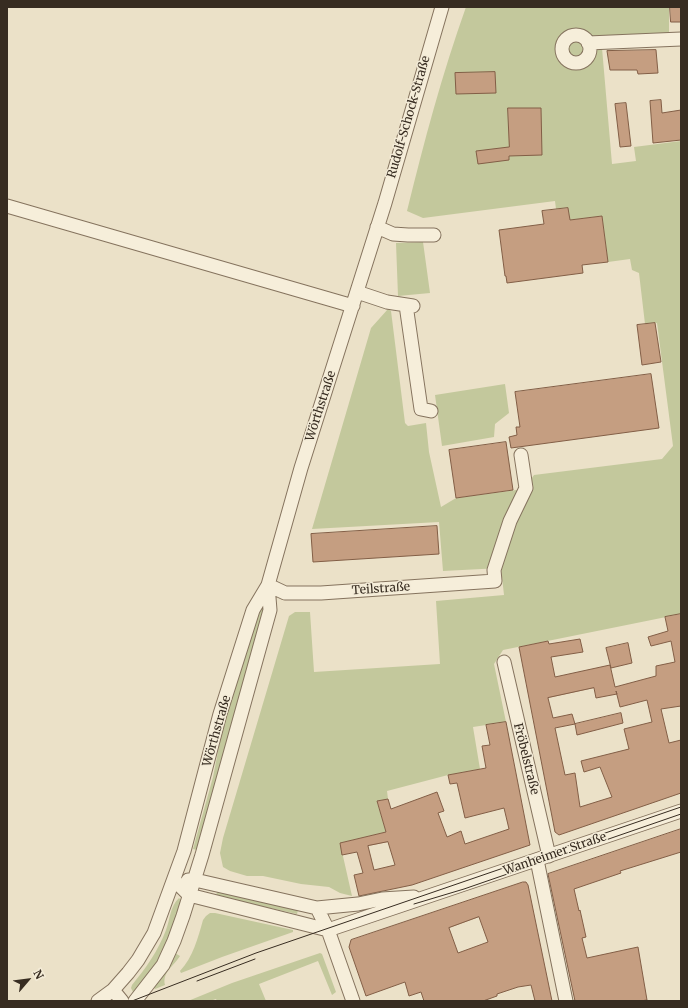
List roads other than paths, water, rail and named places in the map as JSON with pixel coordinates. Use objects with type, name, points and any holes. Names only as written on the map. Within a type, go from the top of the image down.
[{"type":"street","name":"Rudolf-Schock-Straße","points":[[377,227],[442,7]]},
{"type":"street","points":[[595,43],[681,39]]},
{"type":"street","points":[[7,206],[353,306]]},
{"type":"street","points":[[377,227],[393,234],[434,235]]},
{"type":"street","name":"Wörthstraße","points":[[174,880],[184,851],[220,714],[253,610],[268,585],[301,468],[377,227]]},
{"type":"street","points":[[357,292],[387,302],[410,306],[421,409],[432,411]]},
{"type":"street","name":"Teilstraße","points":[[268,585],[285,593],[320,593],[495,580],[494,570],[510,520],[526,488],[521,455]]},
{"type":"street","name":"Wörthstraße","points":[[195,880],[270,610],[268,585]]},
{"type":"street","name":"Fröbelstraße","points":[[504,662],[543,858],[566,1001]]},
{"type":"street","name":"Wanheimer Straße","points":[[328,930],[681,811]]},
{"type":"street","points":[[98,1001],[113,990],[128,974],[138,960],[154,932],[174,880],[189,895],[328,930]]},
{"type":"street","name":"Wanheimer Straße","points":[[174,880],[195,880],[317,908],[358,904],[382,899],[428,897]]},
{"type":"street","points":[[136,1001],[163,965],[174,941],[195,880]]},
{"type":"street","points":[[328,930],[330,922],[394,898]]},
{"type":"street","points":[[317,908],[328,930],[353,1001]]},
{"type":"street","points":[[113,990],[122,1001]]},
{"type":"tram line","points":[[132,1001],[256,953],[681,807]]},
{"type":"tram line","points":[[414,904],[464,889],[681,814]]},
{"type":"tram line","points":[[197,981],[255,959]]}]
